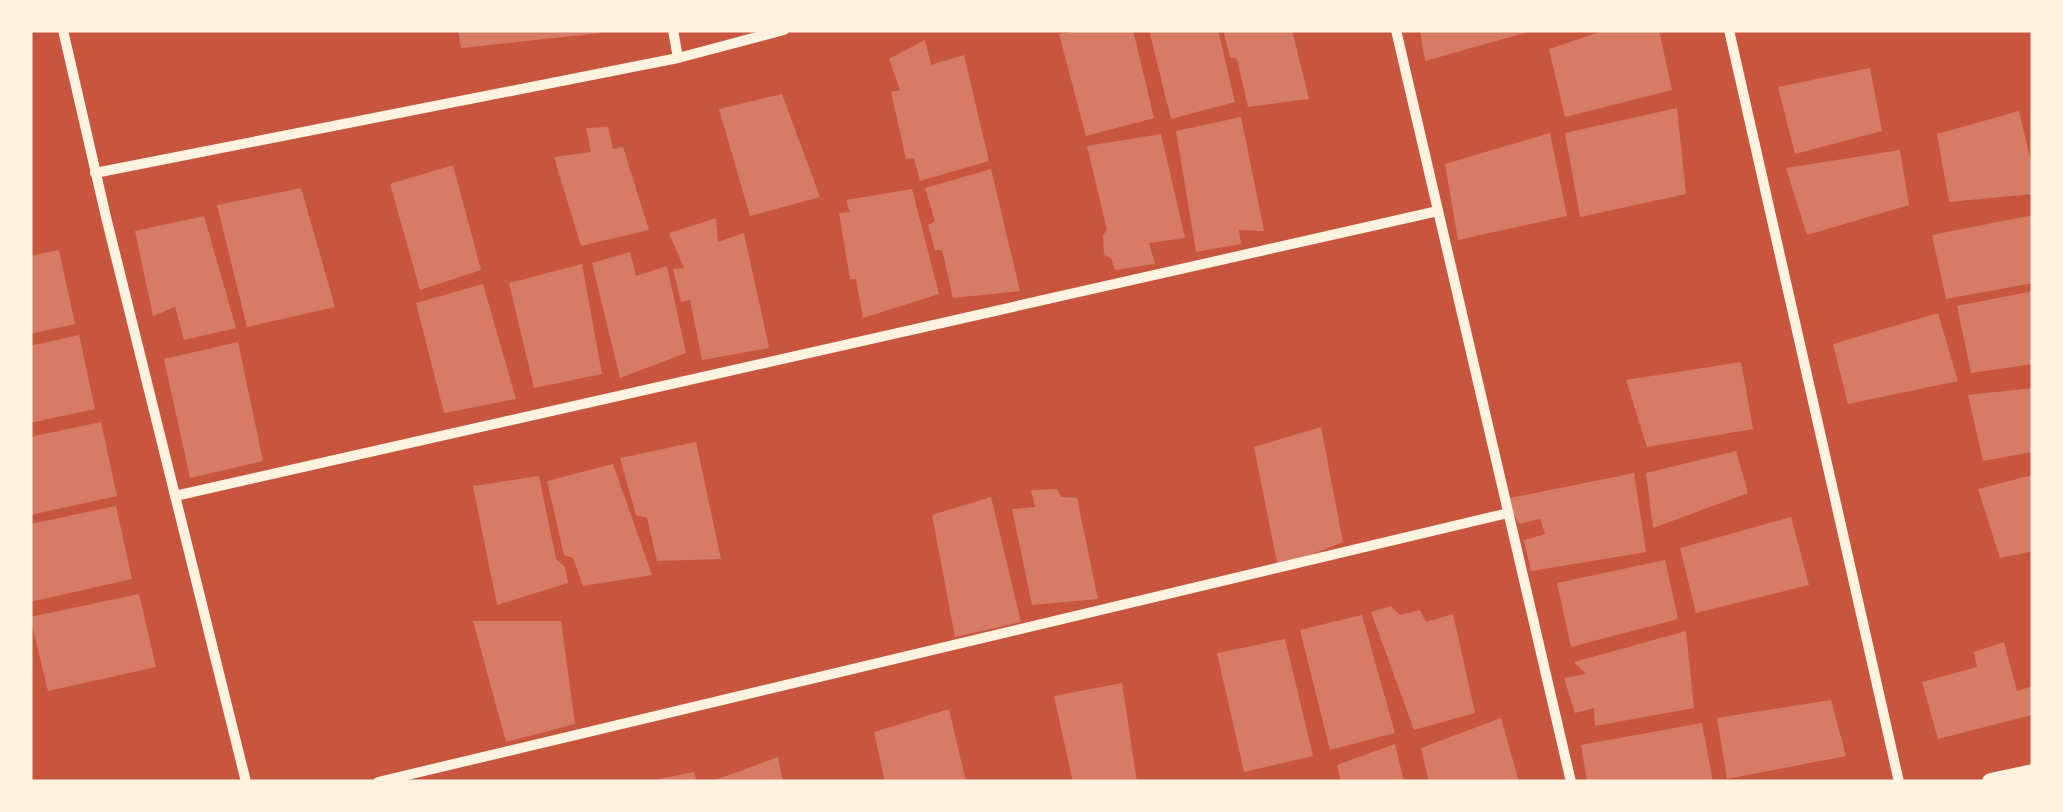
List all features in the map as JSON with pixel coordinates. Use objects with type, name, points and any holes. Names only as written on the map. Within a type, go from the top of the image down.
[{"type":"street","points":[[63,30],[246,782]]},
{"type":"street","points":[[672,30],[678,58]]},
{"type":"street","points":[[96,174],[678,58],[784,30]]},
{"type":"street","points":[[1396,30],[1571,782]]},
{"type":"street","points":[[1728,30],[1899,782]]},
{"type":"street","points":[[175,496],[1438,211]]},
{"type":"street","points":[[378,782],[1508,513]]},
{"type":"street","points":[[1991,782],[2033,773]]},
{"type":"building","points":[[458,30],[601,30],[601,33],[461,48]]},
{"type":"building","points":[[1133,30],[1154,118],[1086,136],[1059,34]]},
{"type":"building","points":[[1149,30],[1218,30],[1235,102],[1171,119]]},
{"type":"building","points":[[1223,30],[1292,30],[1309,99],[1248,107],[1237,59],[1230,57]]},
{"type":"building","points":[[1420,30],[1531,30],[1531,31],[1425,61]]},
{"type":"building","points":[[1606,30],[1659,30],[1672,90],[1565,117],[1549,49]]},
{"type":"building","points":[[925,40],[931,65],[964,55],[989,161],[920,181],[914,158],[906,159],[891,92],[900,90],[889,59]]},
{"type":"building","points":[[1870,68],[1882,131],[1795,154],[1778,87]]},
{"type":"building","points":[[782,94],[820,197],[750,216],[719,109]]},
{"type":"building","points":[[1677,108],[1686,194],[1580,217],[1565,133]]},
{"type":"building","points":[[2019,111],[2033,171],[2033,194],[1949,202],[1937,134]]},
{"type":"building","points":[[1241,117],[1264,231],[1239,230],[1241,244],[1196,252],[1176,131]]},
{"type":"building","points":[[608,127],[613,149],[623,147],[649,230],[581,246],[554,157],[591,152],[586,128]]},
{"type":"building","points":[[1550,133],[1567,216],[1458,240],[1445,164]]},
{"type":"building","points":[[1161,134],[1185,238],[1149,243],[1155,264],[1115,270],[1111,258],[1104,255],[1103,235],[1107,230],[1087,146]]},
{"type":"building","points":[[1900,150],[1909,205],[1807,235],[1786,168]]},
{"type":"building","points":[[453,165],[481,270],[420,290],[390,184]]},
{"type":"building","points":[[991,169],[1020,291],[953,298],[942,250],[935,250],[928,225],[935,221],[925,188]]},
{"type":"building","points":[[301,188],[335,307],[247,327],[217,205]]},
{"type":"building","points":[[912,189],[939,294],[863,318],[856,279],[850,279],[839,213],[850,212],[846,200]]},
{"type":"building","points":[[2033,215],[2033,283],[1946,299],[1932,235]]},
{"type":"building","points":[[204,216],[236,328],[184,340],[175,307],[153,316],[135,231]]},
{"type":"building","points":[[716,218],[718,242],[744,233],[769,348],[702,360],[690,300],[681,302],[673,269],[684,268],[669,233]]},
{"type":"building","points":[[59,250],[75,324],[30,334],[30,256]]},
{"type":"building","points":[[630,252],[636,276],[667,266],[686,353],[620,378],[592,263]]},
{"type":"building","points":[[582,264],[602,374],[534,388],[509,283]]},
{"type":"building","points":[[483,284],[516,399],[444,413],[416,303]]},
{"type":"building","points":[[2033,291],[2033,364],[1971,373],[1957,306]]},
{"type":"building","points":[[1938,313],[1958,381],[1848,404],[1833,344]]},
{"type":"building","points":[[79,335],[95,409],[30,423],[30,346]]},
{"type":"building","points":[[238,342],[263,461],[190,478],[164,359]]},
{"type":"building","points":[[1741,362],[1753,429],[1647,447],[1626,380]]},
{"type":"building","points":[[2033,388],[2033,452],[1983,461],[1968,395]]},
{"type":"building","points":[[101,422],[117,496],[30,515],[30,437]]},
{"type":"building","points":[[1321,427],[1343,542],[1278,568],[1254,447]]},
{"type":"building","points":[[696,442],[721,559],[657,561],[647,518],[636,515],[620,458]]},
{"type":"building","points":[[1736,451],[1748,493],[1653,528],[1646,473]]},
{"type":"building","points":[[613,464],[652,575],[583,586],[573,558],[564,555],[547,481]]},
{"type":"building","points":[[1634,473],[1646,552],[1531,571],[1524,540],[1545,534],[1540,519],[1519,524],[1505,499]]},
{"type":"building","points":[[2033,475],[2033,551],[2000,558],[1978,489]]},
{"type":"building","points":[[539,476],[556,559],[565,567],[568,583],[497,605],[473,486]]},
{"type":"building","points":[[1057,489],[1061,497],[1077,498],[1098,599],[1032,605],[1012,509],[1035,507],[1031,490]]},
{"type":"building","points":[[991,497],[1021,622],[955,637],[932,515]]},
{"type":"building","points":[[116,506],[132,579],[30,602],[30,524]]},
{"type":"building","points":[[1791,517],[1809,585],[1696,613],[1680,548]]},
{"type":"building","points":[[1665,560],[1678,619],[1571,647],[1557,583]]},
{"type":"building","points":[[139,594],[156,667],[48,691],[30,617]]},
{"type":"building","points":[[1391,606],[1400,615],[1420,610],[1426,622],[1453,614],[1475,713],[1414,730],[1371,612]]},
{"type":"building","points":[[1362,615],[1395,733],[1330,750],[1300,630]]},
{"type":"building","points":[[473,621],[561,621],[575,724],[506,742]]},
{"type":"building","points":[[1686,631],[1694,708],[1595,726],[1594,708],[1575,713],[1564,678],[1586,674],[1574,662]]},
{"type":"building","points":[[1285,639],[1313,756],[1244,772],[1217,653]]},
{"type":"building","points":[[2004,642],[2017,691],[2033,686],[2032,715],[1938,739],[1922,682],[1977,667],[1974,652]]},
{"type":"building","points":[[1122,683],[1137,782],[1073,782],[1054,696]]},
{"type":"building","points":[[1831,700],[1846,756],[1727,779],[1717,718]]},
{"type":"building","points":[[949,709],[966,782],[885,782],[874,732]]},
{"type":"building","points":[[1501,718],[1519,782],[1429,782],[1421,748]]},
{"type":"building","points":[[1702,723],[1713,782],[1587,782],[1581,745]]},
{"type":"building","points":[[1395,744],[1404,782],[1341,782],[1337,765]]},
{"type":"building","points":[[778,757],[783,782],[710,782]]},
{"type":"building","points":[[694,772],[697,782],[654,782],[654,780]]}]
